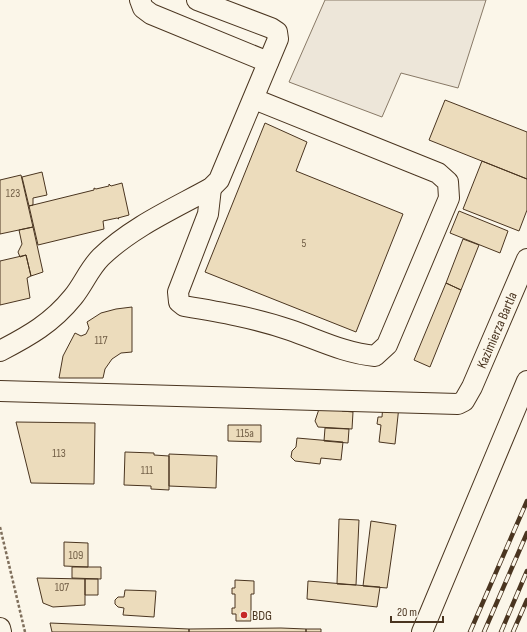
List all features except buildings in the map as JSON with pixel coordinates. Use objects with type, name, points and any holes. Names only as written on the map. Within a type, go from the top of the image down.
[{"type":"street","points":[[140,0],[142,8],[151,14],[268,62]]},
{"type":"street","points":[[0,351],[35,333],[57,314],[74,296],[100,258],[127,234],[211,188],[219,180],[278,39],[277,32],[271,28],[197,0]]},
{"type":"street","points":[[211,188],[208,214],[178,292],[179,302],[184,306],[249,317],[356,354],[375,356],[387,345],[449,198],[448,182],[438,173],[254,99]]},
{"type":"street","name":"Kazimierza Bartla","points":[[0,391],[445,405],[458,404],[464,401],[472,387],[527,259]]},
{"type":"street","points":[[422,632],[527,381]]},
{"type":"street","points":[[0,628],[1,632]]},
{"type":"path","points":[[0,527],[25,632]]},
{"type":"shaded area","points":[[325,0],[486,0],[458,88],[401,73],[382,117],[289,82]]},
{"type":"railway","points":[[470,632],[527,501]]},
{"type":"railway","points":[[484,632],[527,533]]},
{"type":"railway","points":[[501,632],[527,571]]},
{"type":"railway","points":[[513,632],[527,600]]},
{"type":"place","name":"BDG","points":[[244,615]]}]
